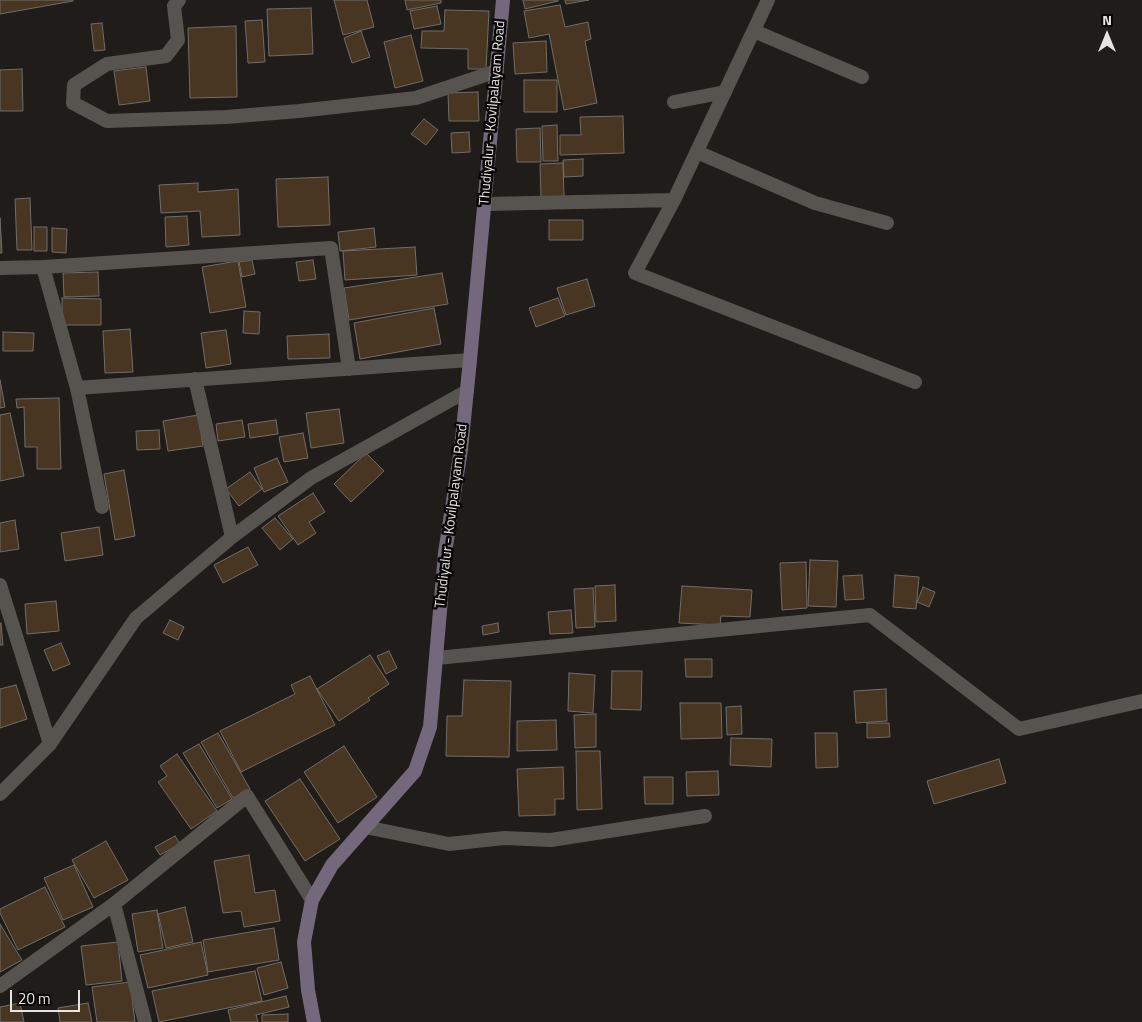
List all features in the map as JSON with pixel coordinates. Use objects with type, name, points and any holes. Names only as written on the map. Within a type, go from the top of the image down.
[{"type":"main road","name":"Thudiyalur - Kovilpalayam Road","points":[[314,1022],[308,990],[304,942],[312,900],[332,865],[415,771],[430,727],[445,553],[461,449],[486,204],[503,0]]},
{"type":"street","points":[[179,0],[174,6],[178,40],[166,56],[106,64],[74,85],[73,103],[106,121],[168,120],[272,113],[416,98],[497,71]]},
{"type":"street","points":[[768,0],[674,200],[636,273],[915,382]]},
{"type":"street","points":[[754,31],[862,78]]},
{"type":"street","points":[[674,102],[725,92]]},
{"type":"street","points":[[696,152],[815,203],[887,223]]},
{"type":"street","points":[[486,204],[674,200]]},
{"type":"street","points":[[0,268],[331,248],[349,369]]},
{"type":"street","points":[[43,266],[76,388],[102,507]]},
{"type":"street","points":[[76,388],[470,360]]},
{"type":"street","points":[[195,380],[232,537]]},
{"type":"street","points":[[0,794],[50,744],[136,618],[232,537],[311,478],[467,391]]},
{"type":"street","points":[[0,585],[50,744]]},
{"type":"street","points":[[437,658],[870,615],[1019,729],[1142,701]]},
{"type":"street","points":[[0,986],[114,904],[246,796],[312,900]]},
{"type":"street","points":[[365,827],[449,844],[504,838],[551,840],[705,816]]},
{"type":"street","points":[[114,904],[145,1022]]},
{"type":"building","points":[[0,0],[73,0],[73,1],[0,14]]},
{"type":"building","points":[[334,0],[367,0],[374,27],[343,35]]},
{"type":"building","points":[[405,0],[441,0],[441,3],[407,10]]},
{"type":"building","points":[[523,0],[558,0],[558,1],[525,9]]},
{"type":"building","points":[[565,0],[589,0],[566,4]]},
{"type":"building","points":[[560,5],[565,27],[588,22],[591,39],[585,41],[597,103],[564,110],[549,34],[529,38],[524,11]]},
{"type":"building","points":[[437,6],[441,24],[414,29],[410,11]]},
{"type":"building","points":[[311,8],[313,54],[269,56],[267,9]]},
{"type":"building","points":[[445,10],[489,11],[486,69],[468,69],[468,49],[421,48],[422,31],[444,31]]},
{"type":"building","points":[[262,20],[265,62],[248,63],[245,21]]},
{"type":"building","points":[[102,23],[105,50],[94,51],[91,24]]},
{"type":"building","points":[[236,26],[237,97],[190,98],[188,28]]},
{"type":"building","points":[[361,31],[370,57],[352,63],[344,38]]},
{"type":"building","points":[[411,35],[423,81],[395,88],[384,42]]},
{"type":"building","points":[[546,41],[547,72],[515,74],[513,43]]},
{"type":"building","points":[[146,67],[150,101],[119,105],[114,71]]},
{"type":"building","points":[[22,69],[23,111],[0,111],[0,70]]},
{"type":"building","points":[[524,80],[557,80],[557,112],[524,112]]},
{"type":"building","points":[[478,92],[479,121],[449,121],[448,93]]},
{"type":"building","points":[[623,116],[624,153],[560,155],[560,135],[581,135],[580,117]]},
{"type":"building","points":[[424,119],[438,130],[426,145],[411,134]]},
{"type":"building","points":[[557,125],[558,161],[543,161],[542,126]]},
{"type":"building","points":[[540,128],[541,162],[517,162],[516,129]]},
{"type":"building","points":[[469,132],[470,152],[452,153],[451,133]]},
{"type":"building","points":[[583,159],[583,176],[564,177],[563,160]]},
{"type":"building","points":[[563,163],[564,197],[541,198],[540,164]]},
{"type":"building","points":[[328,177],[330,225],[278,227],[276,179]]},
{"type":"building","points":[[198,183],[198,192],[238,189],[240,235],[202,237],[200,211],[161,213],[159,185]]},
{"type":"building","points":[[30,198],[32,250],[17,250],[15,199]]},
{"type":"building","points":[[187,216],[189,245],[166,247],[165,217]]},
{"type":"building","points":[[0,218],[2,253],[0,253]]},
{"type":"building","points":[[549,220],[583,220],[583,240],[549,240]]},
{"type":"building","points":[[34,227],[47,227],[47,251],[34,251]]},
{"type":"building","points":[[52,228],[67,229],[66,253],[52,252]]},
{"type":"building","points":[[374,228],[376,247],[340,251],[338,232]]},
{"type":"building","points":[[415,247],[417,275],[345,280],[343,251]]},
{"type":"building","points":[[252,260],[255,274],[242,277],[239,262]]},
{"type":"building","points":[[313,260],[316,279],[299,281],[296,262]]},
{"type":"building","points":[[238,261],[246,307],[210,313],[202,267]]},
{"type":"building","points":[[98,272],[99,296],[64,297],[63,273]]},
{"type":"building","points":[[442,273],[448,304],[349,320],[344,288]]},
{"type":"building","points":[[587,279],[595,306],[566,315],[557,288]]},
{"type":"building","points":[[62,298],[101,299],[101,325],[62,325]]},
{"type":"building","points":[[558,298],[565,316],[536,327],[529,308]]},
{"type":"building","points":[[434,308],[441,344],[360,359],[354,323]]},
{"type":"building","points":[[244,311],[260,312],[259,334],[243,333]]},
{"type":"building","points":[[130,329],[133,372],[105,373],[103,331]]},
{"type":"building","points":[[226,330],[231,364],[206,368],[201,333]]},
{"type":"building","points":[[3,332],[34,333],[33,351],[3,351]]},
{"type":"building","points":[[329,334],[330,358],[288,359],[287,336]]},
{"type":"building","points":[[0,380],[5,407],[0,408]]},
{"type":"building","points":[[59,398],[61,469],[37,469],[37,447],[25,447],[24,407],[17,408],[16,399]]},
{"type":"building","points":[[339,409],[344,443],[311,448],[306,413]]},
{"type":"building","points":[[10,413],[24,476],[0,481],[0,415]]},
{"type":"building","points":[[198,415],[203,446],[168,451],[163,421]]},
{"type":"building","points":[[242,420],[245,437],[218,441],[216,424]]},
{"type":"building","points":[[276,420],[278,434],[250,438],[248,424]]},
{"type":"building","points":[[159,430],[160,449],[137,450],[136,431]]},
{"type":"building","points":[[303,433],[308,458],[284,462],[279,437]]},
{"type":"building","points":[[366,453],[384,471],[351,502],[334,484]]},
{"type":"building","points":[[277,458],[288,482],[264,492],[254,468]]},
{"type":"building","points":[[124,470],[135,536],[115,540],[104,474]]},
{"type":"building","points":[[250,472],[262,489],[239,506],[226,489]]},
{"type":"building","points":[[313,493],[325,512],[309,522],[316,533],[298,545],[278,516]]},
{"type":"building","points":[[275,518],[293,539],[280,550],[262,528]]},
{"type":"building","points":[[15,520],[19,549],[0,552],[0,523]]},
{"type":"building","points":[[99,527],[103,555],[65,561],[61,533]]},
{"type":"building","points":[[248,547],[258,565],[223,583],[214,565]]},
{"type":"building","points":[[810,560],[838,561],[836,607],[808,606]]},
{"type":"building","points":[[806,562],[807,608],[782,610],[780,563]]},
{"type":"building","points":[[862,575],[864,599],[845,600],[843,576]]},
{"type":"building","points":[[895,575],[919,577],[916,609],[893,607]]},
{"type":"building","points":[[615,585],[616,621],[596,622],[595,586]]},
{"type":"building","points":[[682,586],[752,590],[750,617],[721,616],[720,625],[679,623]]},
{"type":"building","points":[[923,587],[935,592],[929,607],[917,602]]},
{"type":"building","points":[[593,588],[595,627],[576,628],[574,589]]},
{"type":"building","points":[[56,601],[59,631],[27,634],[25,604]]},
{"type":"building","points":[[571,610],[573,633],[550,634],[548,612]]},
{"type":"building","points":[[170,620],[184,627],[178,640],[163,633]]},
{"type":"building","points":[[1,623],[3,645],[0,645]]},
{"type":"building","points":[[498,623],[499,632],[483,635],[482,626]]},
{"type":"building","points":[[61,643],[70,664],[53,671],[44,650]]},
{"type":"building","points":[[389,651],[397,668],[386,674],[377,656]]},
{"type":"building","points":[[370,655],[389,684],[368,698],[370,700],[339,721],[317,689]]},
{"type":"building","points":[[685,659],[712,659],[712,677],[686,677]]},
{"type":"building","points":[[612,671],[642,671],[641,710],[611,709]]},
{"type":"building","points":[[569,673],[595,675],[593,713],[568,711]]},
{"type":"building","points":[[310,676],[335,725],[241,772],[220,731],[295,694],[291,685]]},
{"type":"building","points":[[464,680],[511,681],[509,757],[446,756],[447,716],[462,716]]},
{"type":"building","points":[[16,685],[27,719],[0,728],[0,689]]},
{"type":"building","points":[[886,689],[887,721],[856,723],[854,691]]},
{"type":"building","points":[[680,703],[721,703],[722,738],[681,739]]},
{"type":"building","points":[[741,706],[742,734],[727,735],[726,707]]},
{"type":"building","points":[[596,714],[596,747],[575,748],[574,715]]},
{"type":"building","points":[[556,720],[557,750],[517,751],[517,721]]},
{"type":"building","points":[[867,723],[889,723],[890,737],[867,738]]},
{"type":"building","points":[[218,733],[250,789],[233,798],[201,742]]},
{"type":"building","points":[[815,733],[837,733],[838,767],[816,768]]},
{"type":"building","points":[[731,738],[772,739],[771,767],[730,765]]},
{"type":"building","points":[[199,744],[232,799],[217,808],[183,753]]},
{"type":"building","points":[[344,746],[377,797],[338,823],[304,772]]},
{"type":"building","points":[[576,751],[600,751],[602,809],[577,810]]},
{"type":"building","points":[[177,754],[217,811],[191,829],[158,782],[167,776],[160,766]]},
{"type":"building","points":[[999,759],[1006,783],[934,804],[927,781]]},
{"type":"building","points":[[563,767],[564,799],[555,799],[555,815],[519,816],[517,769]]},
{"type":"building","points":[[718,771],[719,795],[687,796],[686,772]]},
{"type":"building","points":[[644,777],[673,777],[673,804],[645,804]]},
{"type":"building","points":[[300,779],[340,839],[305,861],[265,801]]},
{"type":"building","points":[[175,836],[180,844],[160,855],[155,847]]},
{"type":"building","points":[[106,841],[128,880],[94,898],[72,860]]},
{"type":"building","points":[[249,855],[255,893],[275,890],[280,921],[244,927],[241,911],[223,913],[214,861]]},
{"type":"building","points":[[74,865],[93,907],[63,920],[44,878]]},
{"type":"building","points":[[45,887],[65,927],[18,950],[0,913],[0,909]]},
{"type":"building","points":[[185,907],[193,942],[166,948],[158,914]]},
{"type":"building","points":[[157,910],[163,948],[138,952],[132,914]]},
{"type":"building","points":[[0,924],[22,960],[0,972]]},
{"type":"building","points":[[274,928],[279,960],[208,972],[203,940]]},
{"type":"building","points":[[118,942],[122,981],[86,985],[81,946]]},
{"type":"building","points":[[201,942],[208,975],[148,988],[140,955]]},
{"type":"building","points":[[281,962],[288,988],[264,995],[257,968]]},
{"type":"building","points":[[255,971],[262,1001],[159,1022],[152,991]]},
{"type":"building","points":[[130,982],[135,1022],[97,1022],[92,987]]},
{"type":"building","points":[[286,996],[289,1007],[256,1015],[258,1022],[231,1022],[228,1010]]},
{"type":"building","points":[[20,1003],[24,1022],[0,1022],[0,1007]]},
{"type":"building","points":[[88,1003],[92,1022],[60,1022],[58,1008]]},
{"type":"building","points":[[288,1014],[288,1022],[262,1022],[262,1015]]}]
